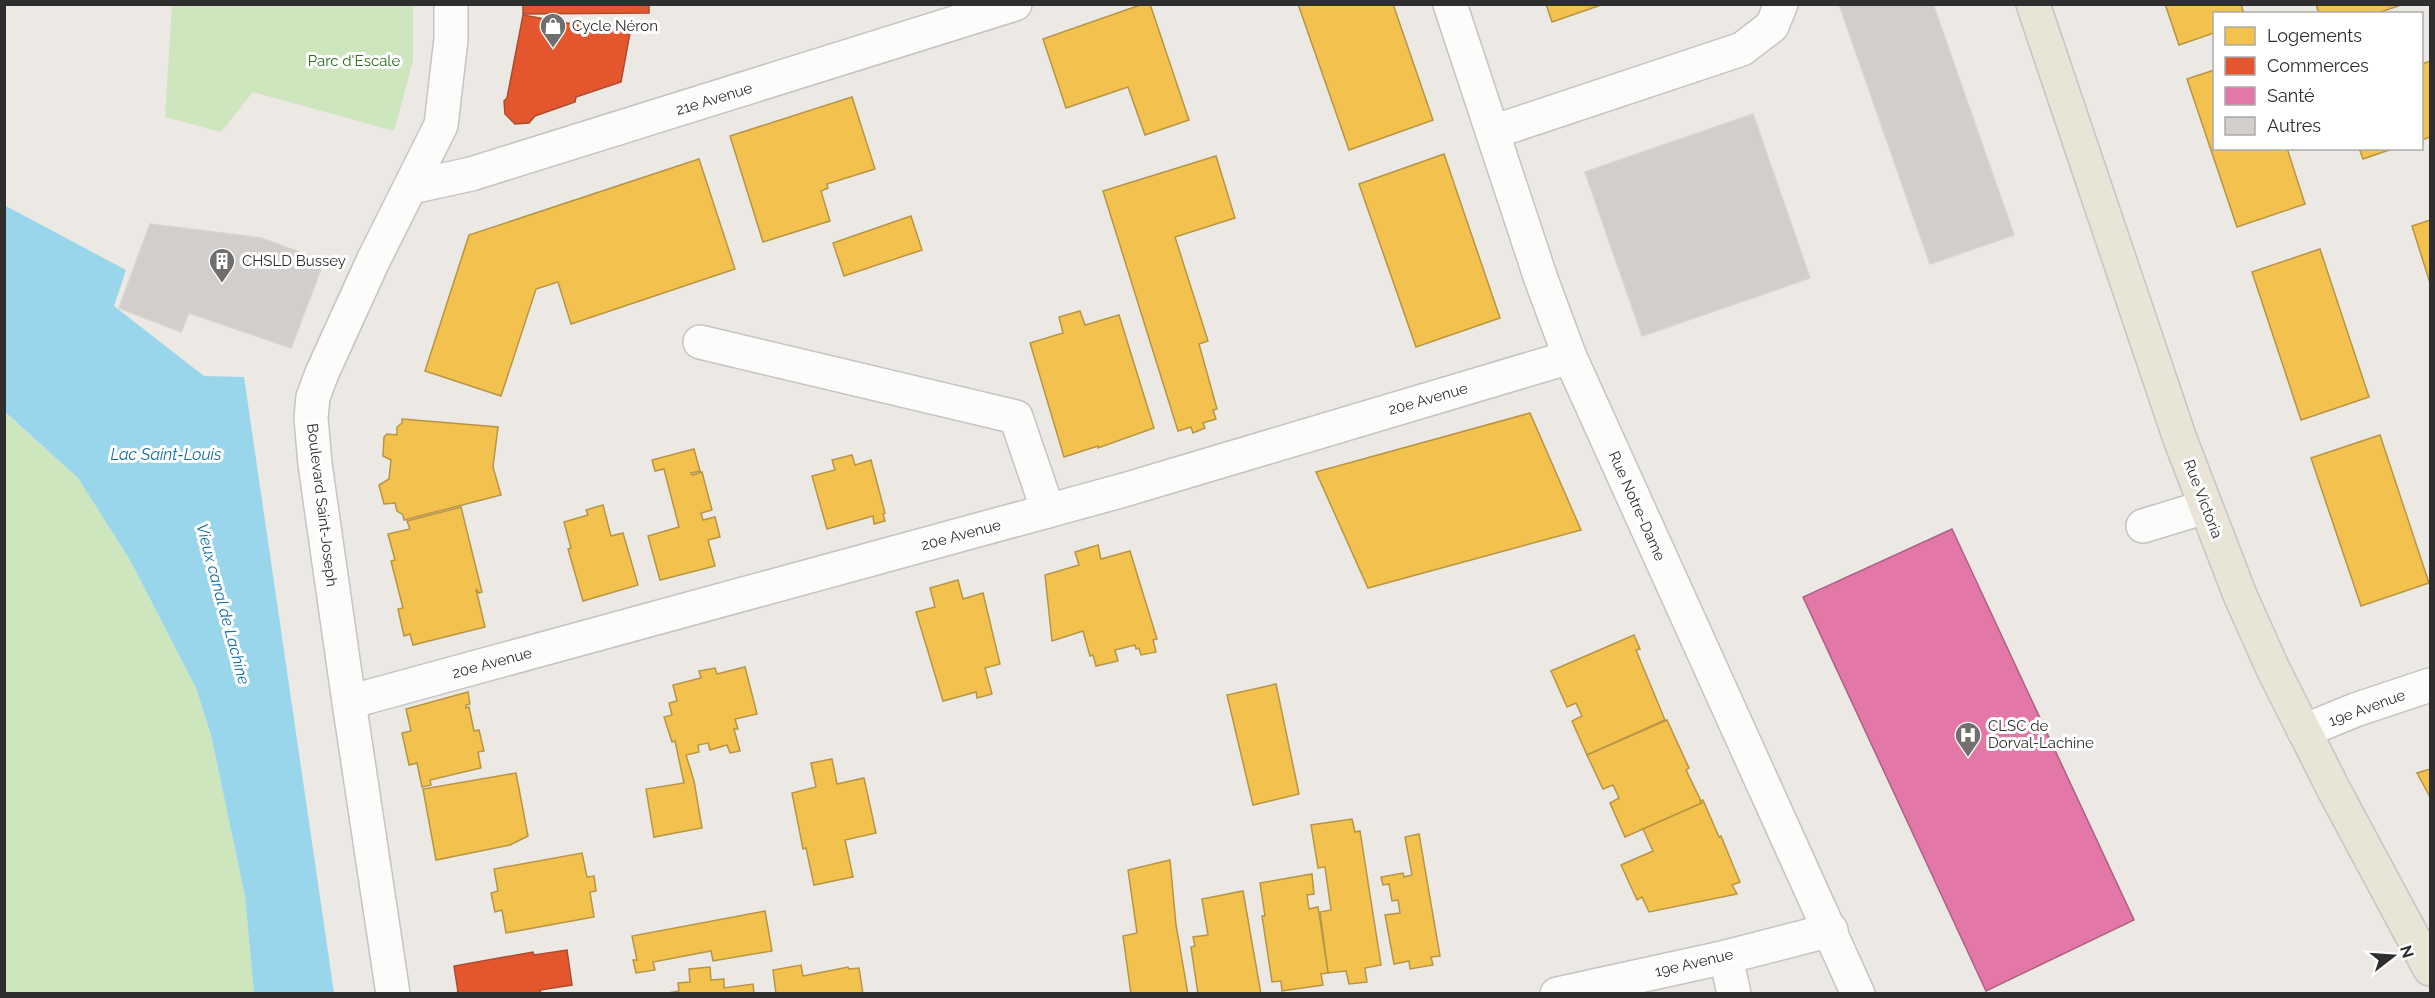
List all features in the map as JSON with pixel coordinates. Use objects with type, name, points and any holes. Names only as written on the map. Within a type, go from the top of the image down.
[{"type":"main road","name":"Rue Victoria","points":[[2033,4],[2205,507],[2250,618],[2304,731],[2430,969]]},
{"type":"street","name":"Boulevard Saint-Joseph","points":[[393,993],[315,464],[311,418],[313,397],[373,261],[441,125],[451,39],[451,4]]},
{"type":"street","name":"21e Avenue","points":[[411,187],[471,174],[1015,4]]},
{"type":"street","name":"Rue Notre-Dame","points":[[1450,4],[1570,357],[1832,930],[1858,993]]},
{"type":"street","points":[[1493,132],[1742,49],[1772,26],[1781,4]]},
{"type":"street","points":[[700,342],[1016,417],[1048,511]]},
{"type":"street","name":"20e Avenue","points":[[349,702],[1048,511],[1570,357]]},
{"type":"street","points":[[2143,526],[2205,507]]},
{"type":"street","name":"19e Avenue","points":[[2304,731],[2355,710],[2430,686]]},
{"type":"street","name":"19e Avenue","points":[[1557,993],[1726,957],[1832,930]]},
{"type":"street","points":[[1726,957],[1734,993]]},
{"type":"green space","name":"Parc d'Escale","points":[[172,5],[413,5],[413,61],[394,131],[253,92],[221,132],[165,117]]},
{"type":"green space","points":[[4,412],[78,478],[130,560],[196,688],[211,735],[245,896],[254,993],[5,993]]},
{"type":"water","name":"Lac Saint-Louis","points":[[4,205],[126,270],[114,306],[204,376],[244,377],[334,993],[254,993],[245,896],[211,735],[196,688],[130,560],[78,478],[5,412]]},
{"type":"building: Logements","points":[[1143,4],[1150,4],[1189,120],[1145,135],[1128,87],[1066,108],[1043,39]]},
{"type":"building: Logements","points":[[1298,4],[1393,4],[1433,120],[1349,150]]},
{"type":"building: Logements","points":[[1546,4],[1604,4],[1552,22]]},
{"type":"building: Logements","points":[[2165,4],[2241,4],[2243,12],[2213,12],[2213,33],[2179,45]]},
{"type":"building: Logements","points":[[2316,4],[2401,4],[2381,12],[2318,12]]},
{"type":"building: Logements","points":[[2430,61],[2430,137],[2423,140],[2423,64]]},
{"type":"building: Logements","points":[[2213,70],[2213,150],[2288,150],[2305,204],[2237,227],[2187,79]]},
{"type":"building: Logements","points":[[852,97],[875,169],[827,184],[828,188],[821,191],[830,221],[763,242],[730,136]]},
{"type":"building: Logements","points":[[2360,150],[2389,150],[2363,159]]},
{"type":"building: Logements","points":[[1444,154],[1500,318],[1416,347],[1359,184]]},
{"type":"building: Logements","points":[[1216,156],[1235,218],[1175,237],[1208,341],[1199,344],[1217,409],[1213,410],[1216,419],[1203,423],[1205,428],[1193,433],[1191,427],[1178,431],[1103,191]]},
{"type":"building: Logements","points":[[699,159],[735,269],[571,324],[558,282],[536,289],[501,396],[425,371],[469,235]]},
{"type":"building: Logements","points":[[911,216],[922,250],[844,276],[833,243]]},
{"type":"building: Logements","points":[[2430,220],[2430,283],[2412,226]]},
{"type":"building: Logements","points":[[2320,249],[2369,397],[2301,420],[2252,272]]},
{"type":"building: Logements","points":[[1080,311],[1085,325],[1119,315],[1154,428],[1098,448],[1098,446],[1064,457],[1030,343],[1063,333],[1059,317]]},
{"type":"building: Logements","points":[[1530,413],[1581,530],[1368,588],[1316,472]]},
{"type":"building: Logements","points":[[402,419],[498,427],[493,467],[501,495],[404,520],[403,515],[397,511],[395,503],[384,504],[379,485],[389,479],[391,460],[383,456],[384,437],[387,434],[397,435],[397,427],[402,423]]},
{"type":"building: Logements","points":[[2380,435],[2429,583],[2361,606],[2311,458]]},
{"type":"building: Logements","points":[[694,449],[700,471],[691,473],[692,475],[702,472],[712,510],[701,513],[703,520],[715,517],[720,537],[708,540],[715,566],[660,580],[648,536],[679,527],[664,469],[655,471],[652,460]]},
{"type":"building: Logements","points":[[852,455],[855,465],[871,460],[885,521],[874,524],[873,516],[827,529],[812,476],[835,470],[832,460]]},
{"type":"building: Logements","points":[[603,505],[611,536],[623,533],[638,585],[583,601],[568,549],[571,548],[564,522],[588,515],[586,510]]},
{"type":"building: Logements","points":[[461,507],[482,592],[479,593],[476,589],[485,627],[413,645],[410,634],[404,636],[398,609],[403,608],[391,561],[395,560],[388,534],[410,529],[407,521]]},
{"type":"building: Logements","points":[[1098,545],[1101,559],[1130,551],[1157,639],[1153,640],[1156,652],[1141,655],[1139,648],[1136,649],[1135,645],[1115,650],[1118,661],[1096,666],[1093,655],[1090,656],[1083,631],[1052,641],[1045,575],[1079,565],[1075,552]]},
{"type":"building: Logements","points":[[958,580],[963,599],[983,593],[1000,664],[985,668],[992,694],[977,698],[976,692],[943,701],[916,612],[935,607],[930,588]]},
{"type":"building: Logements","points":[[1634,635],[1640,649],[1636,650],[1665,720],[1587,755],[1572,721],[1582,716],[1576,703],[1567,707],[1551,671]]},
{"type":"building: Logements","points":[[745,667],[757,714],[735,719],[738,729],[734,729],[740,751],[730,753],[727,745],[710,750],[708,743],[698,745],[699,752],[686,755],[694,781],[702,828],[654,837],[646,789],[684,783],[675,741],[672,742],[664,717],[672,715],[669,703],[677,701],[673,685],[701,678],[699,671],[715,668],[717,674]]},
{"type":"building: Logements","points":[[1276,684],[1299,794],[1253,805],[1227,695]]},
{"type":"building: Logements","points":[[468,692],[470,704],[466,705],[466,708],[469,707],[474,731],[479,730],[484,751],[478,752],[481,768],[430,780],[431,785],[422,787],[417,763],[409,765],[402,733],[411,731],[406,709]]},
{"type":"building: Logements","points":[[1667,720],[1689,768],[1686,770],[1702,803],[1625,837],[1610,803],[1619,798],[1613,785],[1603,789],[1587,755]]},
{"type":"building: Logements","points":[[832,759],[837,784],[864,778],[876,833],[845,840],[853,877],[814,885],[806,848],[803,849],[792,793],[816,787],[811,763]]},
{"type":"building: Logements","points":[[2430,769],[2430,797],[2417,773]]},
{"type":"building: Logements","points":[[516,773],[528,836],[510,845],[436,860],[423,789]]},
{"type":"building: Logements","points":[[1703,800],[1740,882],[1732,885],[1737,894],[1649,912],[1642,897],[1637,900],[1621,865],[1653,851],[1643,829],[1702,803],[1700,801]]},
{"type":"building: Logements","points":[[1352,819],[1355,832],[1360,831],[1381,965],[1365,968],[1367,982],[1349,984],[1346,971],[1328,973],[1320,912],[1331,910],[1325,867],[1318,868],[1311,825]]},
{"type":"building: Logements","points":[[1419,834],[1440,956],[1431,957],[1433,965],[1410,969],[1409,961],[1394,964],[1385,915],[1400,913],[1398,900],[1392,901],[1389,884],[1383,885],[1381,877],[1403,873],[1404,877],[1412,875],[1405,837]]},
{"type":"building: Logements","points":[[582,853],[587,877],[594,876],[596,891],[590,892],[594,917],[506,933],[502,910],[495,912],[491,893],[498,891],[494,869]]},
{"type":"building: Logements","points":[[1170,860],[1176,925],[1188,994],[1131,994],[1123,936],[1137,933],[1128,870]]},
{"type":"building: Logements","points":[[1312,874],[1314,894],[1307,895],[1309,909],[1318,907],[1328,973],[1321,974],[1323,985],[1282,991],[1281,981],[1272,982],[1262,916],[1265,916],[1260,883]]},
{"type":"building: Logements","points":[[1243,891],[1261,994],[1198,994],[1191,947],[1195,946],[1193,937],[1208,935],[1202,899]]},
{"type":"building: Logements","points":[[765,911],[772,951],[713,961],[711,951],[653,962],[655,970],[636,973],[633,960],[637,960],[632,936]]},
{"type":"building: Logements","points":[[801,965],[803,976],[848,967],[849,969],[859,968],[863,994],[776,994],[773,970]]},
{"type":"building: Logements","points":[[710,967],[711,980],[724,979],[724,988],[753,984],[754,994],[663,994],[679,991],[678,983],[690,982],[689,969]]},
{"type":"building: Commerces","points":[[523,4],[649,4],[649,13],[523,14]]},
{"type":"building: Commerces","points":[[523,15],[589,27],[632,22],[621,82],[576,97],[575,102],[535,116],[529,123],[515,124],[505,114],[504,101],[507,98]]},
{"type":"building: Commerces","points":[[567,950],[572,985],[540,990],[541,994],[452,994],[458,992],[454,966],[533,952],[534,955]]},
{"type":"building: Santé","name":"CLSC de Dorval-Lachine","points":[[1952,529],[2134,920],[1986,991],[1803,597]]},
{"type":"building: Autres","points":[[1839,4],[1933,4],[2014,235],[1930,264]]},
{"type":"building: Autres","points":[[1753,114],[1810,278],[1642,336],[1585,172]]},
{"type":"building: Autres","name":"CHSLD Bussey","points":[[150,224],[261,238],[324,261],[291,348],[189,313],[181,332],[119,308]]},
{"type":"place","name":"Cycle Néron","points":[[553,49]]},
{"type":"place","name":"CHSLD Bussey","points":[[222,284]]},
{"type":"place","name":"CLSC de Dorval-Lachine","points":[[1968,758]]},
{"type":"water label","name":"Vieux canal de Lachine","points":[[223,604]]}]
